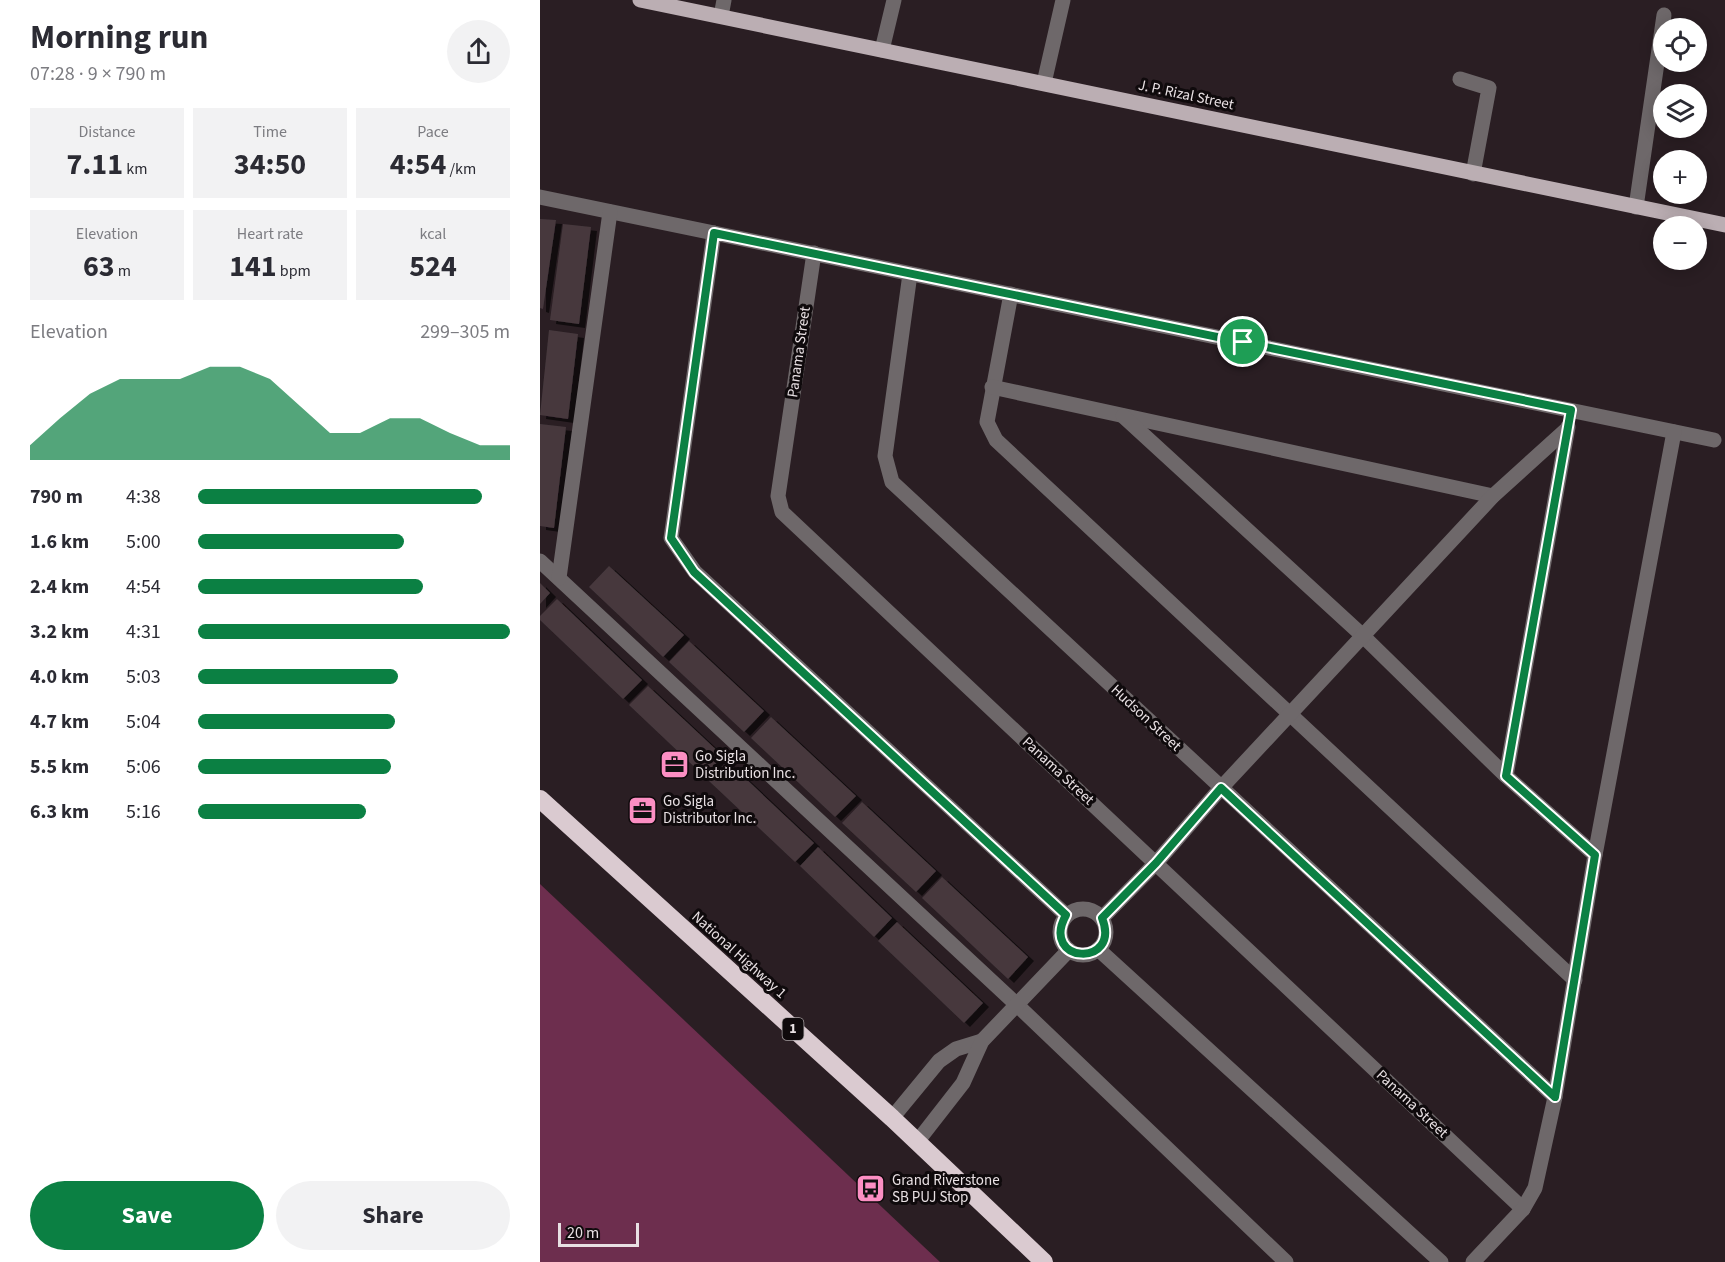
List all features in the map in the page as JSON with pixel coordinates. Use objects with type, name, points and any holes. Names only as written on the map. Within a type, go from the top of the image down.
[{"type":"highway","name":"National Highway 1","points":[[540,799],[892,1118],[1044,1262]]},
{"type":"main road","name":"J. P. Rizal Street","points":[[640,0],[1725,225]]},
{"type":"street","points":[[721,16],[724,0]]},
{"type":"street","points":[[882,50],[894,0]]},
{"type":"street","points":[[1044,83],[1063,0]]},
{"type":"street","points":[[1636,207],[1664,15]]},
{"type":"street","points":[[1460,79],[1489,88],[1473,174]]},
{"type":"street","points":[[540,197],[1714,440]]},
{"type":"street","points":[[559,578],[610,212]]},
{"type":"street","points":[[714,233],[671,538],[694,572],[1066,915]]},
{"type":"street","name":"Panama Street","points":[[814,254],[778,496],[782,512],[1523,1209]]},
{"type":"street","name":"Hudson Street","points":[[910,274],[885,456],[892,483],[1555,1097]]},
{"type":"street","points":[[1011,294],[987,422],[996,440],[1575,980]]},
{"type":"street","points":[[992,387],[1493,495]]},
{"type":"street","points":[[1506,776],[1571,410]]},
{"type":"street","points":[[1123,416],[1363,636],[1506,776],[1595,855]]},
{"type":"street","points":[[1102,918],[1156,863],[1221,788],[1493,495],[1567,429]]},
{"type":"street","points":[[1473,1262],[1523,1209],[1535,1188],[1555,1097],[1595,855],[1674,432]]},
{"type":"street","points":[[540,561],[1016,1004],[1286,1262]]},
{"type":"street","points":[[1078,909],[1091,910],[1102,918],[1106,929],[1104,940],[1098,949],[1089,954],[1078,954],[1069,950],[1061,940],[1060,927],[1066,915],[1078,909]]},
{"type":"street","points":[[1098,949],[1441,1262]]},
{"type":"street","points":[[916,1142],[963,1083],[982,1041],[1069,950]]},
{"type":"street","points":[[892,1118],[939,1061],[956,1049],[982,1041]]},
{"type":"shaded area","points":[[540,884],[940,1262],[540,1262]]},
{"type":"building","points":[[540,219],[556,220],[543,309],[540,308]]},
{"type":"building","points":[[563,224],[591,227],[579,324],[550,320]]},
{"type":"building","points":[[549,330],[578,334],[568,419],[540,415]]},
{"type":"building","points":[[540,424],[566,427],[554,528],[540,526]]},
{"type":"building","points":[[609,566],[684,635],[663,657],[589,587]]},
{"type":"building","points":[[540,583],[550,593],[540,604]]},
{"type":"building","points":[[557,599],[642,680],[623,699],[540,620],[540,616]]},
{"type":"building","points":[[689,641],[764,711],[744,732],[669,662]]},
{"type":"building","points":[[648,686],[723,756],[704,776],[629,705]]},
{"type":"building","points":[[771,717],[856,796],[835,817],[751,738]]},
{"type":"building","points":[[727,761],[814,843],[795,862],[709,781]]},
{"type":"building","points":[[862,802],[936,871],[916,892],[842,823]]},
{"type":"building","points":[[818,847],[892,918],[874,937],[800,866]]},
{"type":"building","points":[[942,877],[1028,957],[1008,979],[922,898]]},
{"type":"building","points":[[897,922],[983,1003],[964,1023],[878,941]]},
{"type":"place","name":"Go Sigla Distribution Inc.","points":[[674,765]]},
{"type":"place","name":"Go Sigla Distributor Inc.","points":[[642,810]]},
{"type":"place","name":"Grand Riverstone SB PUJ Stop","points":[[871,1189]]},
{"type":"route","points":[[714,233],[1243,342],[1571,410],[1506,776],[1595,855],[1555,1097],[1221,788],[1156,863],[1102,918],[1106,929],[1104,940],[1098,949],[1089,954],[1078,954],[1069,950],[1061,940],[1060,927],[1066,915],[694,572],[671,538],[714,233]]}]
